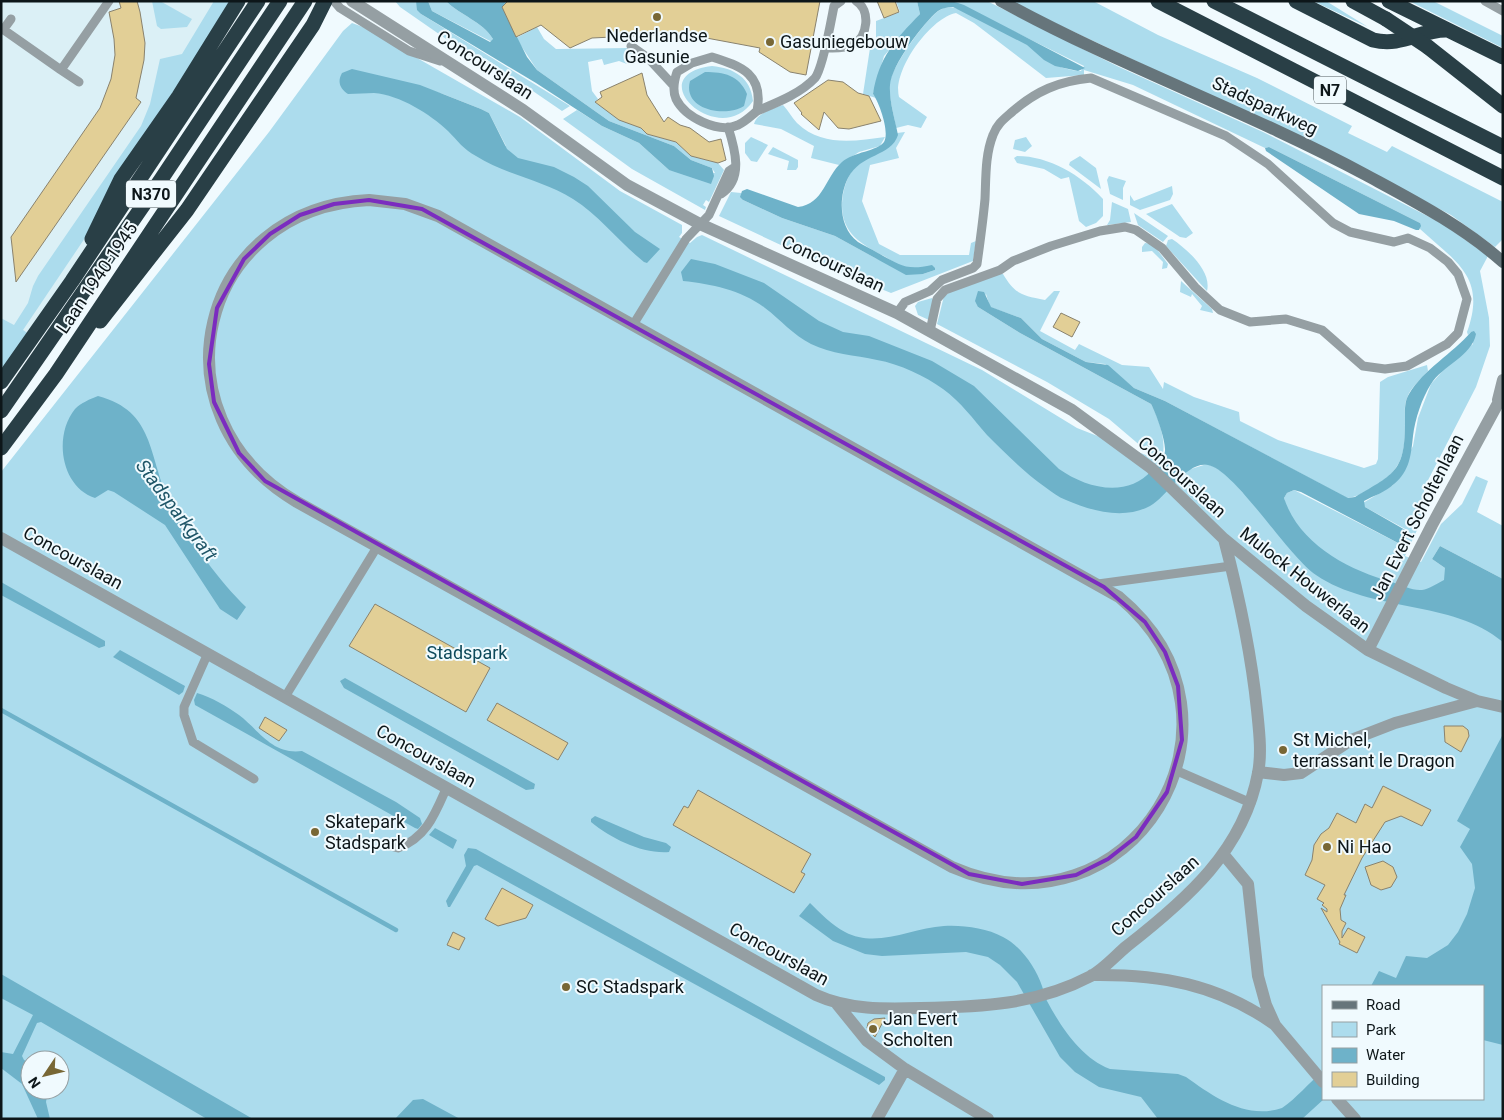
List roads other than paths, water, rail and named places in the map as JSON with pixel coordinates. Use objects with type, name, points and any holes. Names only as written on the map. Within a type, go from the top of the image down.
[{"type":"highway","name":"N370","points":[[72,281],[121,179],[179,96],[238,1]]},
{"type":"highway","name":"N370","points":[[1,382],[72,281],[258,1]]},
{"type":"highway","name":"Laan 1940-1945","points":[[1,411],[160,181],[280,1]]},
{"type":"highway","name":"N370","points":[[56,374],[123,294],[187,210],[313,25],[325,1]]},
{"type":"highway","name":"N7","points":[[1158,1],[1503,178]]},
{"type":"highway","name":"N7","points":[[1214,1],[1503,147]]},
{"type":"highway","points":[[1296,1],[1373,40],[1386,43],[1400,42],[1436,30],[1446,30]]},
{"type":"highway","points":[[1353,1],[1386,19],[1428,48],[1503,106]]},
{"type":"highway","points":[[1389,1],[1503,58]]},
{"type":"highway","name":"Laan 1940-1945","points":[[1,448],[56,374],[302,6]]},
{"type":"main road","name":"Stadsparkweg","points":[[1001,1],[1097,50],[1265,124],[1396,190],[1442,216],[1503,262]]},
{"type":"street","name":"Concourslaan","points":[[1,538],[816,995],[837,1004],[885,1008],[986,1007],[1026,999],[1053,991],[1092,975],[1157,923],[1197,886],[1238,834],[1251,804],[1260,754],[1253,664],[1224,539],[1178,492],[1152,468],[1072,410],[930,331],[897,313],[700,224],[627,186],[523,110],[448,64],[415,40],[352,1]]},
{"type":"street","points":[[369,200],[405,204],[438,216],[633,325],[1098,584],[1119,598],[1145,622],[1165,652],[1178,686],[1182,740],[1176,770],[1167,792],[1148,823],[1130,843],[1108,860],[1076,875],[1058,880],[1022,884],[986,880],[952,867],[288,497],[265,481],[239,453],[218,411],[210,383],[211,336],[217,308],[224,290],[239,266],[270,234],[300,215],[334,204],[369,200]]},
{"type":"street","name":"Jan Evert Scholtenlaan","points":[[1368,650],[1501,397],[1503,380]]},
{"type":"street","name":"Mulock Houwerlaan","points":[[1224,539],[1306,606],[1368,650],[1477,701],[1503,707]]},
{"type":"street","points":[[1258,772],[1284,775],[1301,772],[1351,740],[1395,723],[1477,701]]},
{"type":"street","points":[[1224,854],[1248,884],[1258,976],[1266,1005],[1275,1025]]},
{"type":"street","points":[[1092,975],[1129,975],[1194,986],[1248,1006],[1275,1025],[1319,1077]]},
{"type":"street","points":[[837,1004],[867,1041],[904,1069],[988,1119]]},
{"type":"street","points":[[877,1119],[904,1069]]},
{"type":"street","points":[[1338,1100],[1355,1119]]},
{"type":"lane","points":[[61,70],[109,1]]},
{"type":"lane","points":[[334,1],[340,8],[409,51],[448,64]]},
{"type":"lane","points":[[756,111],[759,101],[757,87],[753,78],[738,65],[712,57],[692,63],[677,72],[673,84],[676,99],[683,109],[701,121],[715,126],[737,126],[756,111],[784,100],[816,78],[834,6],[840,1]]},
{"type":"lane","points":[[825,48],[842,48],[855,44],[866,26],[866,12],[861,4],[856,1]]},
{"type":"lane","points":[[1485,1],[1503,11]]},
{"type":"lane","points":[[11,19],[2,29],[79,82]]},
{"type":"lane","points":[[631,46],[648,58],[673,84]]},
{"type":"lane","points":[[897,313],[905,302],[930,291],[942,280],[973,268],[977,264],[985,200],[986,166],[993,136],[999,122],[1026,99],[1046,87],[1073,80],[1091,78],[1226,136],[1268,164],[1333,223],[1350,232],[1394,242],[1408,238],[1430,248],[1448,262],[1458,274],[1467,299],[1458,332],[1447,344],[1407,366],[1372,368],[1363,366],[1322,330],[1286,319],[1250,322],[1220,310],[1195,287],[1162,248],[1136,230],[1125,226],[1100,231],[1051,246],[1013,261],[1000,270],[945,290],[937,299],[930,331]]},
{"type":"lane","points":[[633,325],[686,239],[709,215],[721,194],[721,188],[729,172],[735,167],[735,149],[728,127]]},
{"type":"lane","points":[[285,697],[377,547]]},
{"type":"lane","points":[[1098,584],[1231,566]]},
{"type":"lane","points":[[208,654],[184,708],[184,715],[192,742],[254,779]]},
{"type":"lane","points":[[1176,770],[1251,804]]},
{"type":"lane","points":[[390,846],[398,848],[418,838],[430,824],[446,788]]},
{"type":"water","points":[[416,1],[428,1],[432,11],[490,42],[493,39],[483,28],[446,1],[507,1],[502,7],[527,57],[537,70],[609,121],[674,146],[691,160],[712,168],[714,176],[711,184],[669,170],[639,143],[602,126],[536,83],[421,14],[417,10]]},
{"type":"water","points":[[917,1],[952,1],[964,5],[1085,68],[1078,71],[1055,66],[1044,60],[1027,45],[953,7],[938,11],[924,25],[902,56],[890,85],[892,110],[898,135],[894,142],[883,152],[868,159],[854,170],[845,186],[842,203],[842,212],[847,229],[858,242],[904,266],[923,267],[932,265],[935,268],[935,270],[923,274],[906,275],[835,236],[782,218],[740,197],[742,191],[747,189],[798,207],[807,205],[819,195],[842,162],[852,156],[876,148],[884,142],[885,125],[881,110],[873,94],[876,81],[889,50],[920,14]]},
{"type":"water","points":[[352,69],[420,85],[489,113],[507,149],[518,158],[554,167],[574,177],[588,186],[635,232],[660,249],[647,263],[644,262],[592,213],[573,199],[561,192],[488,163],[472,154],[441,125],[414,106],[394,97],[374,93],[348,94],[341,88],[340,79],[342,73]]},
{"type":"water","points":[[705,72],[725,74],[740,83],[747,94],[744,106],[736,110],[717,111],[699,105],[689,91],[690,81]]},
{"type":"water","points":[[1269,147],[1420,223],[1419,230],[1394,221],[1359,214],[1266,151],[1265,148]]},
{"type":"water","points":[[691,259],[715,264],[764,283],[819,321],[843,332],[869,336],[932,361],[974,386],[1059,469],[1081,481],[1106,488],[1131,485],[1142,479],[1163,457],[1165,451],[1164,441],[1151,404],[1020,333],[978,307],[975,301],[978,291],[984,292],[991,307],[1021,318],[1042,339],[1086,362],[1108,365],[1134,388],[1165,401],[1348,498],[1355,497],[1380,482],[1395,469],[1403,451],[1405,407],[1409,394],[1430,369],[1474,331],[1476,334],[1469,349],[1436,378],[1425,396],[1415,423],[1407,468],[1391,487],[1364,501],[1365,507],[1407,531],[1400,544],[1301,492],[1294,490],[1287,493],[1284,498],[1291,514],[1313,542],[1342,562],[1375,577],[1415,590],[1430,587],[1444,580],[1445,568],[1432,559],[1440,546],[1503,579],[1503,642],[1482,628],[1460,619],[1362,595],[1338,587],[1316,575],[1290,550],[1232,481],[1219,470],[1208,465],[1192,468],[1150,506],[1129,513],[1086,508],[1063,499],[1022,469],[987,435],[956,399],[936,384],[894,364],[835,352],[811,344],[798,336],[765,308],[736,292],[715,286],[683,281],[681,272]]},
{"type":"water","points":[[98,396],[117,403],[130,412],[140,424],[147,437],[168,498],[183,526],[213,570],[246,607],[237,620],[220,609],[165,525],[114,492],[108,490],[95,498],[83,492],[74,483],[64,460],[64,433],[68,420],[75,409],[86,401]]},
{"type":"water","points":[[1,582],[105,641],[105,646],[99,648],[1,595]]},
{"type":"water","points":[[120,650],[185,686],[183,692],[179,695],[113,657]]},
{"type":"water","points":[[345,678],[535,784],[534,789],[526,790],[344,688],[340,681]]},
{"type":"water","points":[[197,693],[235,712],[274,745],[282,749],[302,751],[396,802],[420,818],[422,824],[418,829],[415,828],[195,705],[194,700]]},
{"type":"water","points":[[1503,734],[1503,1045],[1484,1040],[1484,985],[1372,985],[1379,971],[1396,978],[1406,956],[1427,958],[1448,945],[1458,932],[1467,914],[1475,888],[1472,864],[1460,847],[1470,829],[1457,821]]},
{"type":"water","points":[[595,816],[644,837],[666,843],[671,847],[669,852],[648,851],[628,844],[608,834],[591,822],[591,819]]},
{"type":"water","points":[[435,828],[457,840],[453,849],[429,835]]},
{"type":"water","points":[[468,848],[476,849],[885,1077],[885,1080],[879,1085],[477,865],[474,866],[450,907],[448,907],[446,901],[466,866],[464,855]]},
{"type":"water","points":[[810,903],[835,926],[857,937],[869,939],[944,926],[982,929],[1010,941],[1022,952],[1032,965],[1047,1001],[1065,1031],[1081,1050],[1100,1064],[1110,1069],[1178,1074],[1186,1077],[1219,1099],[1243,1109],[1256,1111],[1282,1108],[1322,1073],[1323,1100],[1302,1119],[1158,1119],[1141,1097],[1099,1087],[1075,1072],[1060,1057],[1017,982],[1000,965],[988,957],[966,952],[882,956],[865,954],[833,941],[799,916]]},
{"type":"water","points":[[1,974],[253,1119],[207,1119],[41,1022],[37,1023],[25,1050],[20,1050],[20,1082],[1,1068],[1,1052],[13,1054],[33,1015],[1,998]]},
{"type":"water","points":[[423,1099],[460,1119],[395,1119],[413,1100]]},
{"type":"water","points":[[29,1100],[46,1100],[50,1119],[38,1119]]},
{"type":"waterway","points":[[1,710],[396,930]]},
{"type":"place","name":"Nederlandse Gasunie","points":[[657,17]]},
{"type":"place","name":"Gasuniegebouw","points":[[770,42]]},
{"type":"place","name":"St Michel, terrassant le Dragon","points":[[1283,750]]},
{"type":"place","name":"Skatepark Stadspark","points":[[315,832]]},
{"type":"place","name":"Ni Hao","points":[[1327,847]]},
{"type":"place","name":"SC Stadspark","points":[[566,987]]},
{"type":"place","name":"Jan Evert Scholten","points":[[873,1029]]},
{"type":"water label","name":"Stadsparkgraft","points":[[177,510]]},
{"type":"park label","name":"Stadspark","points":[[467,653]]}]
